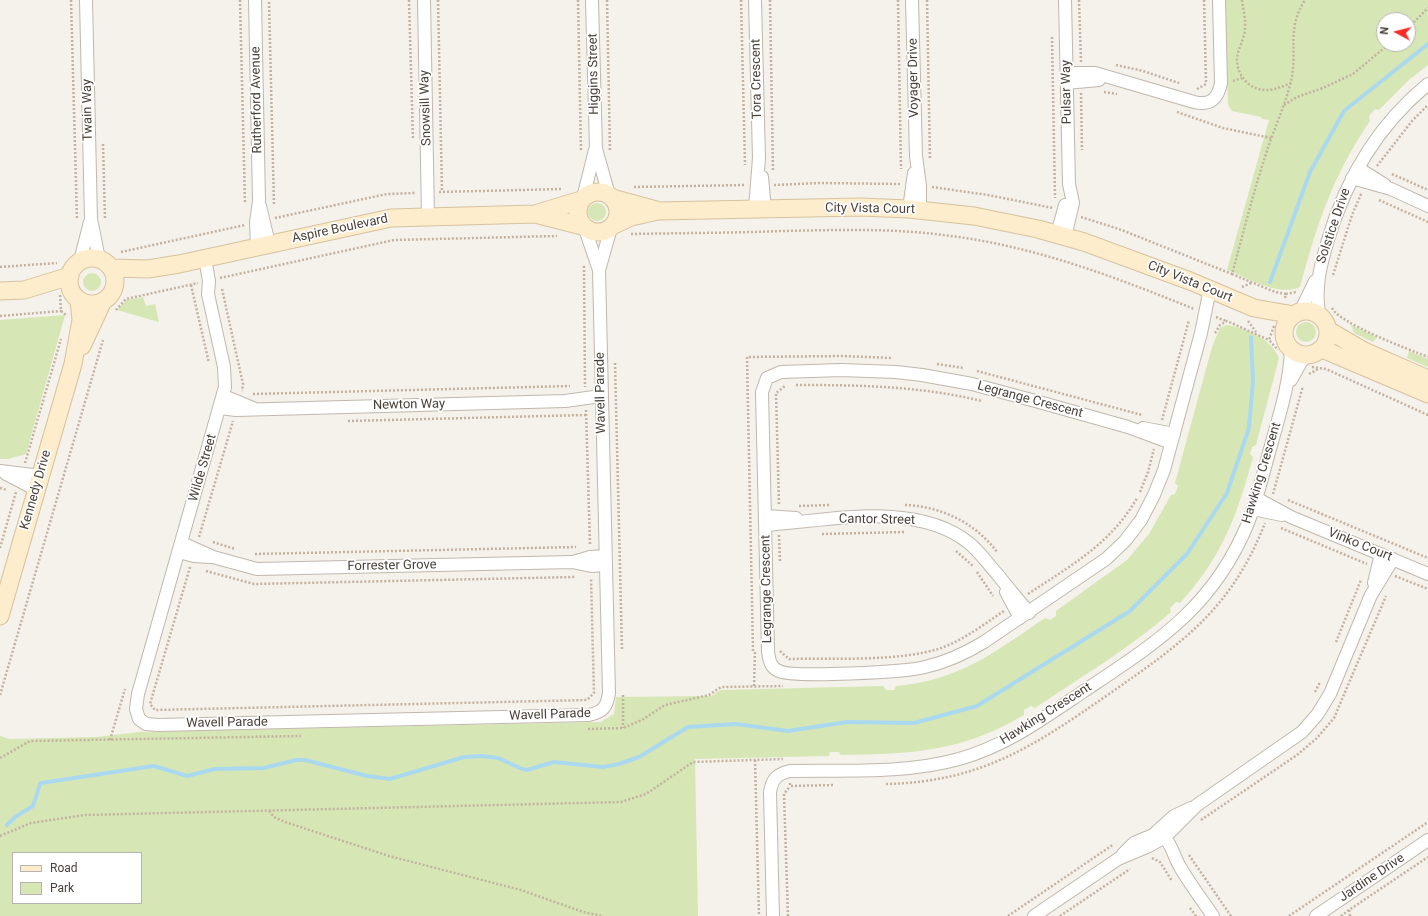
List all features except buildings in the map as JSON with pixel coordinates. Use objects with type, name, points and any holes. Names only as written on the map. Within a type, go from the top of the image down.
[{"type":"street","name":"Twain Way","points":[[80,261],[91,219],[86,0]]},
{"type":"street","name":"Rutherford Avenue","points":[[255,0],[259,201],[256,222],[263,245]]},
{"type":"street","name":"Snowsill Way","points":[[424,0],[428,216]]},
{"type":"street","name":"Higgins Street","points":[[592,0],[596,149],[611,196]]},
{"type":"street","name":"Tora Crescent","points":[[755,0],[758,158],[763,185],[760,209]]},
{"type":"street","name":"Voyager Drive","points":[[912,0],[916,156],[920,186],[914,209]]},
{"type":"street","name":"Pulsar Way","points":[[1061,236],[1069,184],[1064,0]]},
{"type":"street","points":[[1066,78],[1114,79],[1194,102],[1204,104],[1212,102],[1218,94],[1221,83],[1219,0]]},
{"type":"street","name":"Solstice Drive","points":[[1319,314],[1317,277],[1333,222],[1355,173],[1387,124],[1428,84]]},
{"type":"street","name":"Higgins Street","points":[[582,199],[596,149]]},
{"type":"street","points":[[1355,173],[1369,183],[1390,189],[1428,206]]},
{"type":"street","points":[[598,192],[658,211],[631,217],[617,229],[598,233],[584,227],[577,213],[582,199],[587,195],[598,192]]},
{"type":"street","points":[[611,196],[618,208],[617,229]]},
{"type":"street","name":"Aspire Boulevard","points":[[535,214],[582,199]]},
{"type":"street","name":"City Vista Court","points":[[658,211],[860,207],[914,209],[974,216],[1061,236],[1104,249],[1216,291],[1254,308],[1286,319]]},
{"type":"street","name":"Aspire Boulevard","points":[[105,263],[148,269],[391,218],[535,214],[584,227]]},
{"type":"street","name":"Twain Way","points":[[91,219],[105,263]]},
{"type":"street","name":"Wavell Parade","points":[[154,640],[136,703],[137,715],[142,722],[146,724],[589,715],[601,711],[608,698],[599,270],[584,227]]},
{"type":"street","name":"Wavell Parade","points":[[599,270],[617,229]]},
{"type":"street","points":[[0,291],[68,289],[91,304],[110,301],[115,279],[105,263],[86,259],[80,261],[72,271],[68,289]]},
{"type":"street","name":"Wilde Street","points":[[154,640],[224,396],[226,375],[208,294],[200,283],[200,259]]},
{"type":"street","name":"Aspire Boulevard","points":[[110,301],[148,269]]},
{"type":"street","name":"Solstice Drive","points":[[1286,319],[1317,277]]},
{"type":"street","name":"Kennedy Drive","points":[[0,616],[73,364],[81,320],[68,289]]},
{"type":"street","name":"Legrange Crescent","points":[[1172,439],[1157,439],[1128,427],[984,387],[922,375],[896,372],[841,370],[776,373],[767,378],[762,392],[768,651],[772,667],[787,674],[909,670],[939,663],[963,654],[1024,616],[1106,559],[1125,541],[1141,520],[1154,496],[1172,439],[1201,333],[1216,291]]},
{"type":"street","name":"Kennedy Drive","points":[[73,364],[93,323],[110,301]]},
{"type":"street","points":[[1315,352],[1326,343],[1328,330],[1327,324],[1319,314],[1313,311],[1286,319],[1285,351],[1315,352],[1428,394]]},
{"type":"street","points":[[1328,330],[1364,351],[1428,379]]},
{"type":"street","name":"Hawking Crescent","points":[[1285,351],[1286,388]]},
{"type":"street","name":"Hawking Crescent","points":[[773,916],[770,792],[772,783],[778,775],[790,771],[902,768],[938,763],[989,749],[1022,732],[1160,640],[1183,620],[1209,590],[1227,565],[1244,533],[1255,503],[1286,388],[1301,362],[1315,352]]},
{"type":"street","name":"Newton Way","points":[[224,396],[254,409]]},
{"type":"street","name":"Newton Way","points":[[220,408],[236,410],[565,401],[586,405],[601,400]]},
{"type":"street","points":[[1,472],[38,483]]},
{"type":"street","name":"Vinko Court","points":[[1255,503],[1271,504],[1291,517],[1428,574]]},
{"type":"street","name":"Cantor Street","points":[[765,521],[779,525],[809,520],[892,518],[925,521],[944,528],[969,543],[986,559],[997,574],[1012,606],[1024,616]]},
{"type":"street","name":"Forrester Grove","points":[[181,547],[194,556],[213,557],[252,568],[264,569],[572,562],[591,566],[605,560]]},
{"type":"street","points":[[1034,916],[1118,859],[1134,843],[1160,837],[1174,816],[1197,805],[1285,746],[1308,726],[1330,694],[1387,556]]},
{"type":"street","points":[[1160,837],[1171,844],[1180,867],[1213,916]]},
{"type":"street","name":"Jardine Drive","points":[[1323,914],[1428,840]]},
{"type":"path","points":[[71,0],[77,223]]},
{"type":"path","points":[[240,0],[245,209]]},
{"type":"path","points":[[269,0],[274,218]]},
{"type":"path","points":[[409,0],[413,146]]},
{"type":"path","points":[[438,0],[442,192]]},
{"type":"path","points":[[578,0],[581,154]]},
{"type":"path","points":[[607,0],[610,153]]},
{"type":"path","points":[[741,0],[745,169]]},
{"type":"path","points":[[770,0],[774,185]]},
{"type":"path","points":[[898,0],[901,170]]},
{"type":"path","points":[[927,0],[930,163]]},
{"type":"path","points":[[1079,0],[1081,62]]},
{"type":"path","points":[[1242,0],[1245,28],[1237,58],[1238,69],[1242,78],[1247,84],[1260,90],[1272,90],[1291,83]]},
{"type":"path","points":[[1300,293],[1286,294],[1275,292],[1232,274],[1265,155],[1291,83],[1293,62],[1293,28],[1296,17],[1305,0]]},
{"type":"path","points":[[1416,20],[1428,8]]},
{"type":"path","points":[[1052,31],[1056,209]]},
{"type":"path","points":[[1283,105],[1297,97],[1323,88],[1353,74],[1379,52]]},
{"type":"path","points":[[1332,280],[1350,222],[1369,183],[1412,121],[1428,105]]},
{"type":"path","points":[[1369,183],[1383,170]]},
{"type":"path","points":[[1389,173],[1428,190]]},
{"type":"path","points":[[745,177],[745,185]]},
{"type":"path","points":[[902,177],[902,184]]},
{"type":"path","points":[[931,179],[931,187]]},
{"type":"path","points":[[414,185],[414,193]]},
{"type":"path","points":[[1375,198],[1428,222]]},
{"type":"path","points":[[245,217],[245,225]]},
{"type":"path","points":[[617,229],[631,234]]},
{"type":"path","points":[[110,301],[126,299],[394,240],[564,236]]},
{"type":"path","points":[[0,267],[60,262]]},
{"type":"path","points":[[56,263],[68,289],[61,311]]},
{"type":"path","points":[[200,283],[210,368]]},
{"type":"path","points":[[1269,340],[1286,319],[1286,294]]},
{"type":"path","points":[[782,643],[782,651],[789,659],[898,656],[940,648],[955,642],[1012,606],[1088,554],[1114,531],[1129,512],[1140,493],[1148,472],[1193,308]]},
{"type":"path","points":[[0,316],[61,311],[68,316],[66,323]]},
{"type":"path","points":[[1214,335],[1220,326],[1227,321],[1256,332],[1285,351]]},
{"type":"path","points":[[1347,322],[1428,357]]},
{"type":"path","points":[[0,695],[106,327],[93,323]]},
{"type":"path","points":[[0,548],[61,338]]},
{"type":"path","points":[[615,357],[622,657]]},
{"type":"path","points":[[754,686],[747,357],[759,357]]},
{"type":"path","points":[[1273,525],[1266,522],[1306,379],[1318,369]]},
{"type":"path","points":[[1326,369],[1428,415]]},
{"type":"path","points":[[241,394],[585,386]]},
{"type":"path","points":[[780,566],[776,393],[783,386],[893,387],[950,394],[986,402]]},
{"type":"path","points":[[342,421],[586,415]]},
{"type":"path","points":[[232,424],[240,424]]},
{"type":"path","points":[[1146,446],[1157,439]]},
{"type":"path","points":[[1271,504],[1428,558]]},
{"type":"path","points":[[779,525],[787,535]]},
{"type":"path","points":[[1280,528],[1381,570]]},
{"type":"path","points":[[818,534],[906,532]]},
{"type":"path","points":[[198,538],[242,551]]},
{"type":"path","points":[[249,553],[256,555],[590,547]]},
{"type":"path","points":[[952,549],[976,570],[995,599]]},
{"type":"path","points":[[1365,571],[1381,570]]},
{"type":"path","points":[[1334,648],[1362,578]]},
{"type":"path","points":[[999,605],[1012,606]]},
{"type":"path","points":[[754,651],[782,651]]},
{"type":"path","points":[[1314,694],[1323,676]]},
{"type":"path","points":[[584,729],[623,728],[642,720],[665,705],[709,695],[721,687],[784,686]]},
{"type":"path","points":[[110,740],[125,688]]},
{"type":"path","points":[[623,692],[623,728]]},
{"type":"path","points":[[0,758],[30,741],[307,736]]},
{"type":"path","points":[[0,836],[31,823],[80,816],[621,802],[646,794],[693,762],[791,759]]},
{"type":"path","points":[[755,760],[759,916]]},
{"type":"path","points":[[788,916],[784,794],[790,786]]},
{"type":"path","points":[[268,811],[274,817],[285,822],[389,856],[520,890],[584,912],[602,916]]},
{"type":"path","points":[[1291,915],[1428,822]]},
{"type":"path","points":[[1008,916],[1116,843]]},
{"type":"path","points":[[1341,916],[1428,857]]},
{"type":"path","points":[[1150,858],[1160,862],[1176,886]]},
{"type":"path","points":[[1060,916],[1132,867]]},
{"type":"path","points":[[1188,904],[1196,916]]},
{"type":"path","points":[[1349,910],[1350,916]]},
{"type":"green space","points":[[1225,0],[1428,0],[1428,65],[1410,79],[1379,110],[1375,109],[1369,116],[1370,121],[1357,141],[1336,181],[1320,221],[1300,287],[1282,290],[1273,288],[1254,282],[1227,270],[1269,120],[1232,111],[1228,105]]},
{"type":"green space","points":[[593,203],[601,203],[606,208],[604,219],[601,221],[593,221],[588,216],[588,208]]},
{"type":"green space","points":[[88,273],[96,273],[101,278],[99,289],[96,291],[88,291],[83,286],[83,278]]},
{"type":"green space","points":[[143,297],[146,306],[155,304],[159,322],[117,310],[127,300]]},
{"type":"green space","points":[[65,315],[26,454],[8,459],[0,459],[0,320]]},
{"type":"green space","points":[[1302,322],[1310,322],[1316,328],[1316,336],[1310,342],[1302,342],[1296,336],[1296,328]]},
{"type":"green space","points":[[1227,325],[1235,326],[1250,331],[1264,340],[1275,351],[1279,358],[1256,445],[1252,447],[1250,454],[1253,457],[1234,517],[1207,569],[1180,603],[1176,602],[1170,608],[1171,612],[1139,638],[1035,708],[1031,706],[1024,710],[1024,715],[979,737],[957,744],[913,752],[890,754],[841,755],[839,752],[830,752],[829,756],[695,759],[698,916],[0,916],[0,736],[10,739],[96,737],[140,732],[601,722],[614,714],[616,697],[711,696],[721,690],[883,686],[886,690],[894,690],[896,686],[938,678],[975,663],[1045,618],[1050,620],[1056,616],[1056,611],[1127,560],[1149,534],[1171,495],[1175,494],[1178,486],[1175,483],[1212,347],[1220,328]]},
{"type":"green space","points":[[1351,325],[1377,337],[1373,342],[1354,333]]},
{"type":"green space","points":[[1409,351],[1428,359],[1428,367],[1407,358]]},
{"type":"waterway","points":[[1270,282],[1310,172],[1344,111],[1428,44]]},
{"type":"waterway","points":[[7,825],[15,817],[33,806],[41,783],[154,766],[187,776],[215,769],[264,768],[296,760],[305,760],[367,776],[390,779],[464,757],[482,756],[498,758],[527,770],[554,762],[603,767],[619,764],[639,757],[688,727],[736,724],[788,731],[847,722],[914,723],[977,706],[1130,611],[1187,554],[1227,493],[1249,428],[1253,381],[1251,337]]}]
